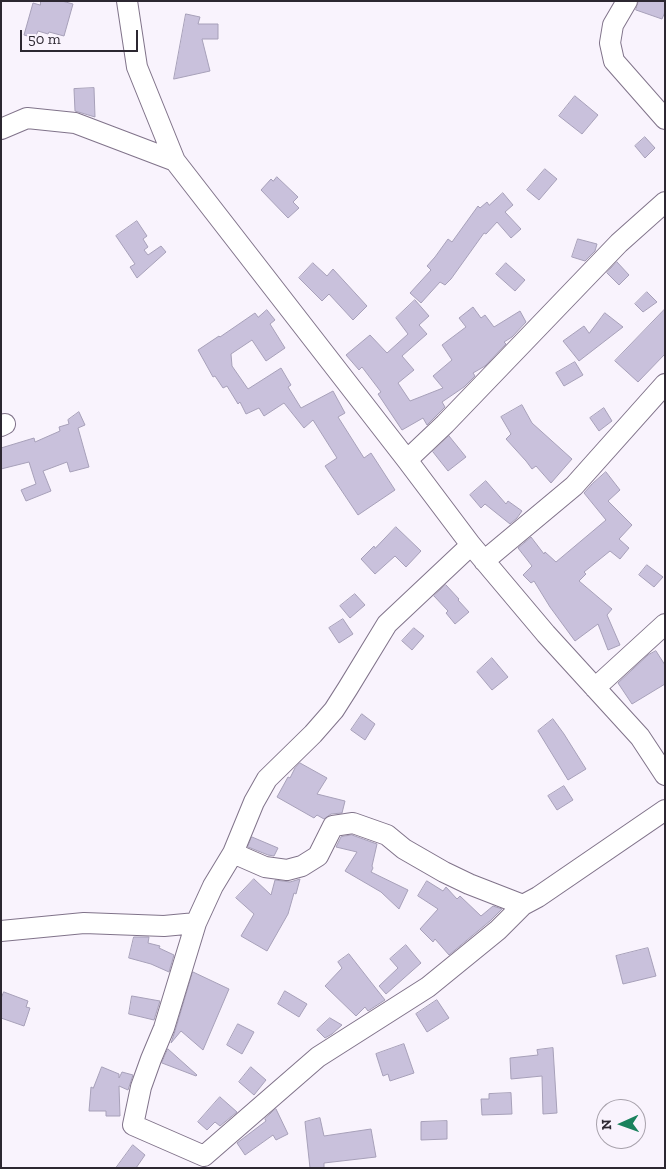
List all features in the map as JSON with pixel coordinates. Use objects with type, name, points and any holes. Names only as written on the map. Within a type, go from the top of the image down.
[{"type":"street","points":[[127,1],[137,66],[175,161],[471,545],[546,634],[640,737],[665,775]]},
{"type":"street","points":[[627,1],[613,25],[610,43],[614,61],[665,119]]},
{"type":"street","points":[[1,129],[27,118],[75,123],[175,161]]},
{"type":"street","points":[[407,460],[619,243],[665,202]]},
{"type":"street","points":[[484,560],[574,486],[665,384]]},
{"type":"street","points":[[471,545],[387,624],[334,710],[313,734],[267,779],[254,802],[233,852],[196,923],[164,1028],[141,1087],[133,1125],[204,1156],[318,1057],[428,987],[498,930],[523,905],[538,897],[665,810]]},
{"type":"street","points":[[595,688],[665,624]]},
{"type":"street","points":[[233,852],[265,867],[287,870],[302,866],[318,856],[333,826],[353,823],[387,835],[404,849],[444,872],[523,905]]},
{"type":"street","points":[[4,935],[84,923],[164,926],[196,923]]},
{"type":"building","points":[[41,1],[62,1],[73,4],[64,36],[38,31],[35,38],[24,35],[33,3],[40,5]]},
{"type":"building","points":[[639,1],[665,1],[665,12],[662,19],[636,10]]},
{"type":"building","points":[[186,14],[200,17],[198,24],[218,24],[218,39],[202,39],[210,71],[174,79]]},
{"type":"building","points":[[94,88],[95,117],[75,111],[74,89]]},
{"type":"building","points":[[575,96],[598,115],[582,134],[559,116]]},
{"type":"building","points":[[645,137],[655,148],[645,158],[635,146]]},
{"type":"building","points":[[545,169],[557,179],[539,200],[527,190]]},
{"type":"building","points":[[277,177],[298,197],[293,202],[299,208],[288,218],[261,190],[271,179],[273,181]]},
{"type":"building","points":[[503,193],[513,205],[505,212],[521,229],[511,238],[497,222],[486,234],[484,233],[451,279],[445,285],[440,282],[421,303],[410,293],[431,270],[427,266],[448,239],[452,242],[478,206],[480,208],[487,202],[489,205]]},
{"type":"building","points":[[137,221],[147,236],[143,239],[148,247],[144,250],[148,255],[161,246],[166,252],[137,278],[130,267],[135,264],[116,236]]},
{"type":"building","points":[[578,239],[597,244],[595,251],[585,261],[572,257]]},
{"type":"building","points":[[617,262],[629,275],[619,285],[607,273]]},
{"type":"building","points":[[313,263],[327,276],[333,269],[367,306],[353,320],[329,294],[322,301],[299,278]]},
{"type":"building","points":[[506,263],[525,280],[515,291],[496,274]]},
{"type":"building","points":[[647,292],[657,302],[643,312],[635,304]]},
{"type":"building","points":[[415,300],[429,316],[419,325],[427,334],[402,356],[414,370],[398,383],[410,401],[443,388],[433,376],[452,360],[442,345],[466,327],[459,318],[473,307],[481,318],[485,315],[494,327],[520,311],[526,322],[512,337],[504,342],[506,344],[485,366],[473,373],[475,376],[464,387],[442,402],[445,407],[427,425],[423,418],[402,430],[378,394],[381,392],[362,367],[359,370],[346,355],[370,335],[387,353],[408,334],[396,318]]},
{"type":"building","points":[[665,309],[665,354],[638,382],[615,361]]},
{"type":"building","points":[[267,310],[275,320],[270,324],[285,348],[266,361],[252,340],[231,354],[232,366],[248,389],[281,368],[291,385],[288,387],[301,408],[333,391],[345,413],[338,417],[364,458],[371,453],[395,490],[358,515],[325,466],[337,458],[313,420],[304,428],[284,403],[264,416],[259,408],[246,414],[240,402],[238,404],[227,386],[223,388],[215,376],[213,377],[198,350],[255,313],[258,317]]},
{"type":"building","points":[[605,313],[623,327],[579,361],[563,341],[584,326],[589,333]]},
{"type":"building","points":[[575,362],[583,375],[564,386],[556,373]]},
{"type":"building","points":[[522,405],[532,423],[572,459],[551,483],[536,466],[532,469],[506,439],[511,434],[501,417]]},
{"type":"building","points":[[604,408],[612,421],[599,431],[590,418]]},
{"type":"building","points":[[79,412],[85,425],[78,428],[89,467],[70,472],[67,462],[43,471],[51,491],[26,501],[21,490],[36,484],[29,462],[1,469],[1,448],[34,438],[35,442],[60,431],[59,427],[69,424],[68,420]]},
{"type":"building","points":[[449,436],[466,457],[448,471],[433,452]]},
{"type":"building","points":[[606,472],[620,490],[608,501],[632,525],[619,539],[629,548],[620,559],[610,551],[584,572],[586,574],[579,581],[612,609],[607,615],[620,645],[608,650],[598,624],[575,641],[534,581],[531,583],[523,575],[532,566],[518,548],[531,537],[544,554],[545,552],[556,562],[606,520],[584,493]]},
{"type":"building","points":[[486,481],[506,504],[508,501],[522,511],[510,524],[485,504],[481,508],[470,495]]},
{"type":"building","points":[[396,527],[421,551],[406,567],[395,556],[375,574],[361,559]]},
{"type":"building","points":[[647,565],[663,577],[654,587],[639,575]]},
{"type":"building","points":[[446,585],[469,612],[455,624],[446,613],[448,611],[434,596]]},
{"type":"building","points":[[355,594],[365,605],[350,618],[340,606]]},
{"type":"building","points":[[343,619],[353,634],[339,643],[329,628]]},
{"type":"building","points":[[414,628],[424,636],[412,650],[402,641]]},
{"type":"building","points":[[656,651],[665,665],[665,684],[632,704],[618,683],[648,655]]},
{"type":"building","points":[[492,658],[508,677],[492,690],[477,672]]},
{"type":"building","points":[[362,714],[375,724],[365,740],[351,730]]},
{"type":"building","points":[[553,719],[586,769],[568,780],[538,731]]},
{"type":"building","points":[[300,763],[327,778],[317,794],[345,801],[342,813],[331,814],[324,819],[317,815],[314,818],[277,797],[288,777],[290,778]]},
{"type":"building","points":[[564,786],[573,800],[557,810],[548,796]]},
{"type":"building","points":[[352,835],[377,844],[371,872],[408,890],[399,909],[381,892],[345,871],[357,852],[336,847],[341,837]]},
{"type":"building","points":[[252,837],[278,848],[274,856],[248,847]]},
{"type":"building","points":[[254,879],[271,895],[275,880],[290,882],[300,879],[288,914],[267,951],[241,936],[254,914],[236,898]]},
{"type":"building","points":[[427,881],[443,891],[446,887],[457,899],[460,896],[481,916],[493,906],[502,909],[449,955],[435,939],[433,942],[420,929],[438,909],[418,896]]},
{"type":"building","points":[[134,937],[149,937],[148,943],[160,946],[159,948],[174,955],[169,972],[151,964],[129,958]]},
{"type":"building","points":[[406,945],[421,963],[386,994],[379,986],[398,968],[390,959]]},
{"type":"building","points":[[648,948],[656,976],[623,984],[616,956]]},
{"type":"building","points":[[349,954],[385,1000],[368,1011],[365,1007],[356,1016],[325,986],[342,968],[338,962]]},
{"type":"building","points":[[193,972],[229,989],[203,1050],[181,1031],[171,1043]]},
{"type":"building","points":[[285,991],[307,1004],[299,1017],[278,1004]]},
{"type":"building","points":[[4,992],[28,1001],[26,1007],[30,1008],[24,1026],[1,1018],[1,999]]},
{"type":"building","points":[[132,996],[160,1001],[154,1020],[129,1014]]},
{"type":"building","points":[[437,1000],[449,1018],[427,1032],[416,1014]]},
{"type":"building","points":[[330,1018],[342,1025],[325,1038],[317,1030]]},
{"type":"building","points":[[238,1024],[254,1032],[242,1054],[227,1045]]},
{"type":"building","points":[[404,1044],[414,1073],[390,1081],[388,1074],[383,1076],[376,1054]]},
{"type":"building","points":[[553,1048],[557,1113],[543,1114],[542,1076],[511,1079],[510,1058],[538,1055],[537,1050]]},
{"type":"building","points":[[168,1049],[197,1075],[162,1063]]},
{"type":"building","points":[[102,1067],[119,1074],[119,1078],[122,1072],[133,1075],[128,1090],[119,1086],[120,1116],[106,1116],[106,1111],[89,1111],[91,1087],[93,1088]]},
{"type":"building","points":[[251,1067],[266,1080],[254,1095],[239,1082]]},
{"type":"building","points":[[511,1093],[512,1114],[482,1115],[481,1099],[489,1099],[489,1094]]},
{"type":"building","points":[[220,1097],[237,1112],[220,1126],[215,1122],[207,1130],[198,1122]]},
{"type":"building","points":[[276,1109],[288,1134],[276,1140],[273,1135],[245,1155],[237,1143],[266,1121],[265,1119]]},
{"type":"building","points":[[320,1118],[324,1136],[371,1129],[376,1157],[324,1163],[324,1168],[310,1168],[305,1122]]},
{"type":"building","points":[[447,1121],[447,1139],[421,1140],[421,1122]]},
{"type":"building","points":[[133,1145],[145,1155],[136,1168],[116,1168]]}]
